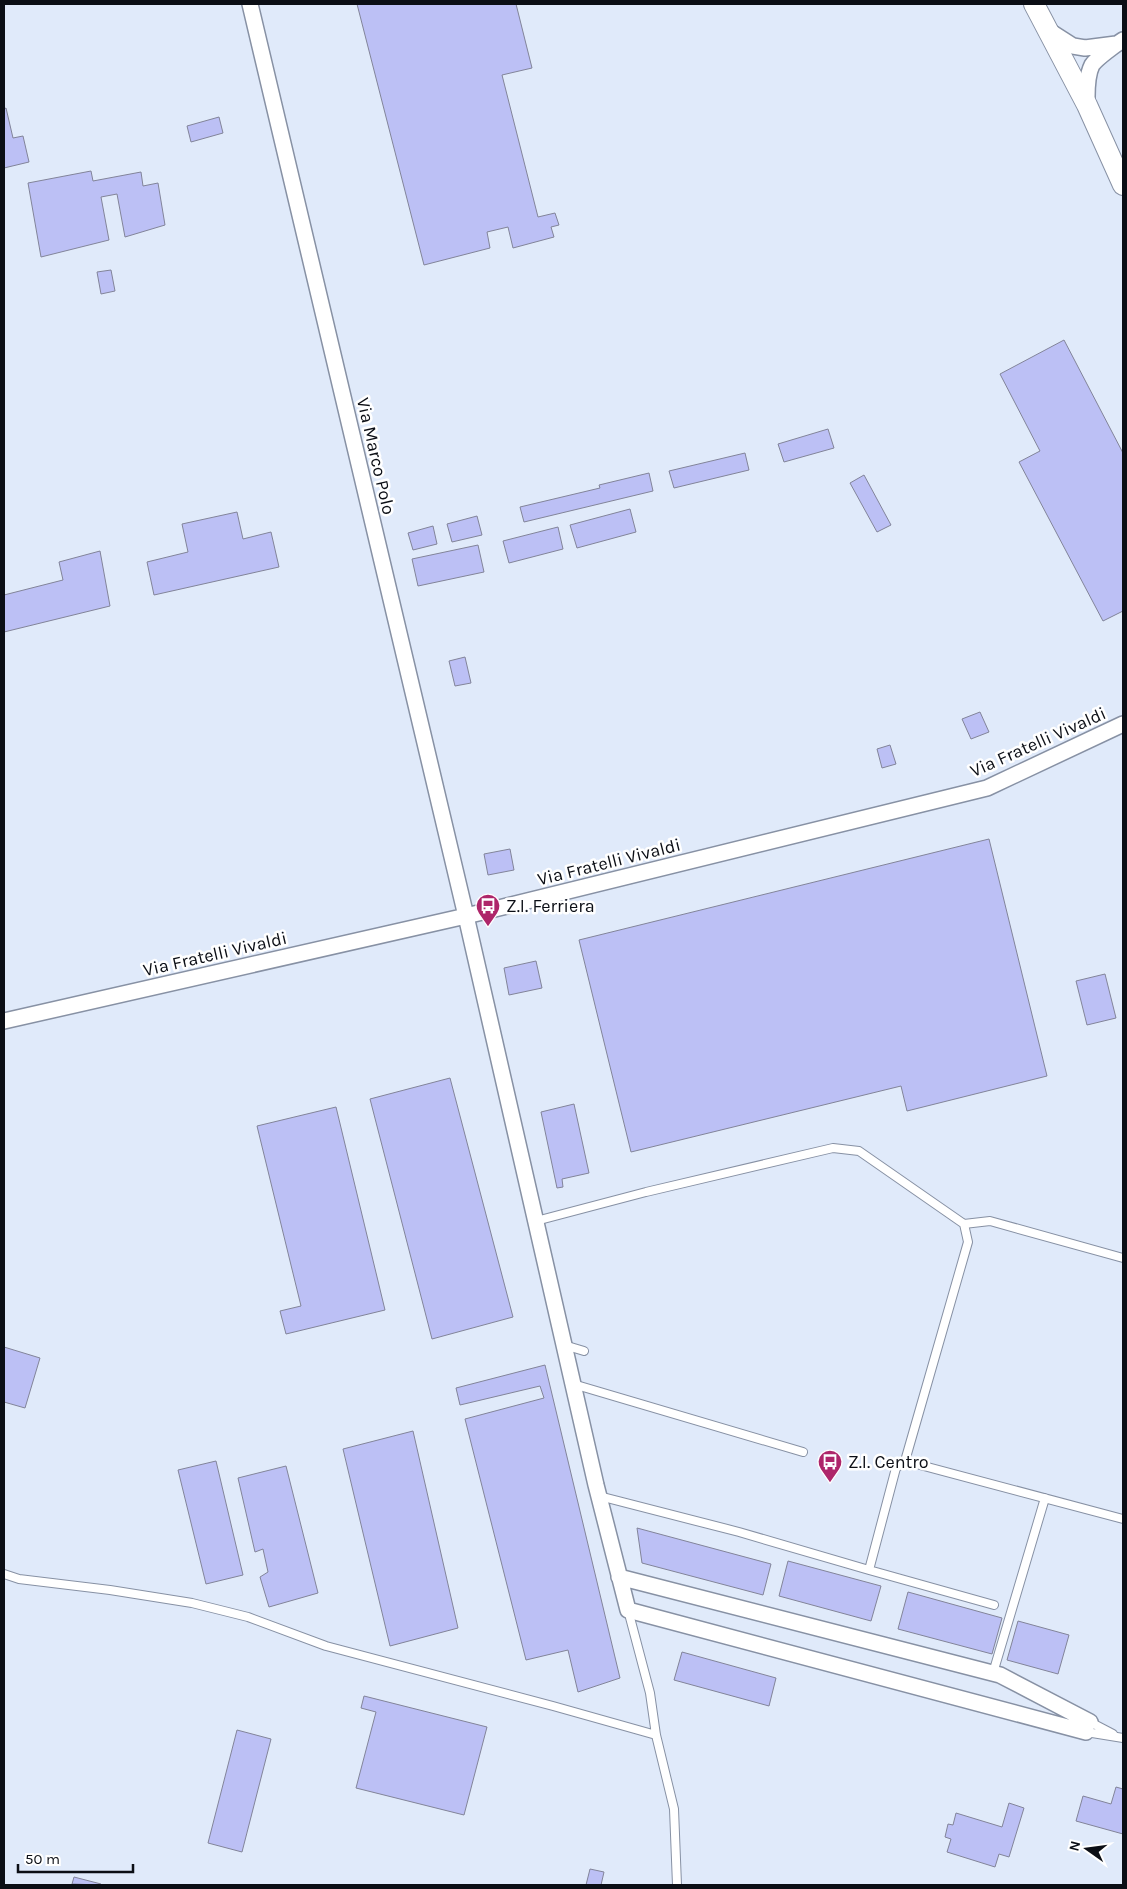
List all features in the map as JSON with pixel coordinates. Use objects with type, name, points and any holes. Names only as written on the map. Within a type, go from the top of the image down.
[{"type":"main road","points":[[1034,4],[1087,105],[1123,185]]},
{"type":"street","name":"Via Marco Polo","points":[[250,4],[466,916],[599,1496],[628,1610]]},
{"type":"street","points":[[1048,30],[1073,46],[1085,48],[1120,42]]},
{"type":"street","points":[[1087,105],[1088,79],[1092,65],[1120,42]]},
{"type":"street","name":"Via Fratelli Vivaldi","points":[[4,1021],[466,916],[987,788],[1123,724]]},
{"type":"street","points":[[620,1577],[994,1673],[1088,1727]]},
{"type":"street","points":[[628,1610],[1088,1727]]},
{"type":"lane","points":[[536,1221],[646,1192],[833,1148],[859,1151],[964,1224],[990,1221],[1123,1258]]},
{"type":"lane","points":[[870,1570],[896,1468],[905,1461],[968,1242],[964,1224]]},
{"type":"lane","points":[[564,1345],[584,1351]]},
{"type":"lane","points":[[573,1384],[803,1452]]},
{"type":"lane","points":[[905,1461],[1123,1519]]},
{"type":"lane","points":[[599,1496],[738,1532],[994,1605]]},
{"type":"lane","points":[[994,1673],[1045,1498]]},
{"type":"lane","points":[[4,1574],[19,1578],[201,1605],[248,1617],[326,1646],[656,1735]]},
{"type":"lane","points":[[628,1610],[650,1693],[656,1735],[674,1809],[677,1885]]},
{"type":"lane","points":[[1088,1727],[1121,1738]]},
{"type":"shaded area","points":[[4,4],[1123,4],[1123,1885],[4,1885]]},
{"type":"building","points":[[357,4],[516,4],[532,68],[502,75],[538,217],[555,213],[559,225],[551,227],[554,237],[513,248],[508,227],[487,232],[490,248],[424,265]]},
{"type":"building","points":[[6,108],[13,138],[23,136],[29,162],[4,168],[4,109]]},
{"type":"building","points":[[219,117],[223,133],[191,142],[187,126]]},
{"type":"building","points":[[91,171],[93,181],[141,172],[143,186],[158,183],[165,225],[125,237],[117,194],[101,197],[109,240],[41,257],[28,183]]},
{"type":"building","points":[[111,270],[115,291],[101,294],[97,272]]},
{"type":"building","points":[[1064,340],[1123,453],[1123,611],[1103,621],[1019,462],[1040,451],[1000,374]]},
{"type":"building","points":[[828,429],[834,448],[784,462],[778,444]]},
{"type":"building","points":[[745,453],[749,470],[674,488],[669,471]]},
{"type":"building","points":[[649,473],[653,491],[524,522],[520,507],[600,488],[599,485]]},
{"type":"building","points":[[864,475],[891,525],[877,532],[850,483]]},
{"type":"building","points":[[630,509],[636,532],[577,548],[570,525]]},
{"type":"building","points":[[237,512],[243,539],[271,532],[279,567],[154,595],[147,562],[188,552],[182,524]]},
{"type":"building","points":[[477,516],[482,535],[452,542],[447,524]]},
{"type":"building","points":[[433,526],[437,544],[413,550],[408,533]]},
{"type":"building","points":[[558,527],[563,549],[509,563],[503,541]]},
{"type":"building","points":[[478,545],[484,572],[418,586],[412,559]]},
{"type":"building","points":[[100,551],[110,606],[4,632],[4,595],[63,580],[59,562]]},
{"type":"building","points":[[465,657],[471,683],[455,686],[449,661]]},
{"type":"building","points":[[980,712],[989,732],[971,739],[962,719]]},
{"type":"building","points":[[890,745],[896,764],[882,768],[877,749]]},
{"type":"building","points":[[989,839],[1047,1076],[907,1111],[901,1086],[631,1152],[579,940]]},
{"type":"building","points":[[510,849],[514,870],[488,875],[484,854]]},
{"type":"building","points":[[536,961],[542,988],[509,995],[504,968]]},
{"type":"building","points":[[1105,974],[1116,1018],[1087,1025],[1076,981]]},
{"type":"building","points":[[450,1078],[513,1317],[432,1339],[370,1099]]},
{"type":"building","points":[[574,1104],[589,1173],[562,1179],[563,1187],[557,1188],[541,1112]]},
{"type":"building","points":[[336,1107],[385,1310],[286,1334],[280,1311],[301,1306],[257,1126]]},
{"type":"building","points":[[4,1347],[40,1358],[25,1408],[4,1402]]},
{"type":"building","points":[[545,1365],[620,1678],[578,1692],[568,1650],[526,1660],[465,1419],[544,1398],[540,1386],[460,1405],[456,1388]]},
{"type":"building","points":[[413,1431],[458,1628],[390,1646],[343,1449]]},
{"type":"building","points":[[216,1461],[243,1575],[206,1584],[178,1470]]},
{"type":"building","points":[[286,1466],[318,1593],[269,1607],[260,1577],[268,1572],[263,1549],[255,1552],[238,1478]]},
{"type":"building","points":[[637,1528],[771,1564],[763,1595],[642,1563]]},
{"type":"building","points":[[788,1561],[881,1586],[871,1621],[779,1596]]},
{"type":"building","points":[[908,1592],[1002,1618],[992,1654],[898,1629]]},
{"type":"building","points":[[1018,1621],[1069,1635],[1058,1674],[1007,1660]]},
{"type":"building","points":[[682,1652],[776,1678],[769,1706],[674,1680]]},
{"type":"building","points":[[364,1696],[487,1727],[464,1815],[356,1788],[376,1712],[361,1708]]},
{"type":"building","points":[[237,1730],[271,1739],[242,1852],[208,1843]]},
{"type":"building","points":[[1116,1787],[1123,1789],[1123,1834],[1076,1821],[1083,1796],[1111,1804]]},
{"type":"building","points":[[1009,1803],[1024,1808],[1009,1857],[999,1854],[995,1867],[947,1852],[951,1839],[945,1837],[948,1824],[953,1825],[956,1813],[1002,1827]]},
{"type":"building","points":[[590,1869],[604,1872],[601,1885],[586,1885]]},
{"type":"building","points":[[74,1877],[101,1884],[72,1884]]},
{"type":"place","name":"Z.I. Ferriera","points":[[488,927]]},
{"type":"place","name":"Z.I. Centro","points":[[830,1483]]}]
